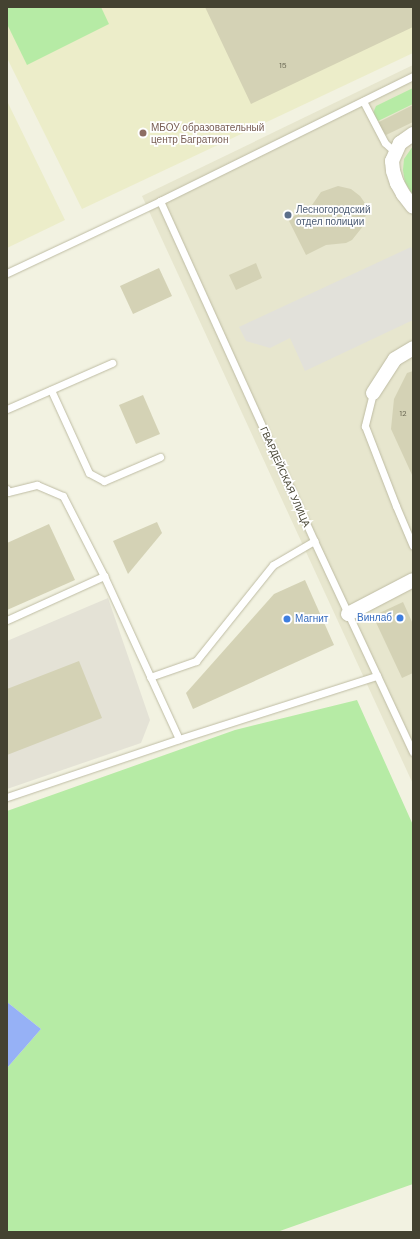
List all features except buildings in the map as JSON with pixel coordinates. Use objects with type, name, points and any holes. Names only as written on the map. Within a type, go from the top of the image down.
[{"type":"street","points":[[413,134],[400,143],[392,161],[392,171],[403,194],[413,207]]},
{"type":"street","points":[[373,393],[395,359],[413,348]]},
{"type":"street","points":[[348,614],[413,580]]},
{"type":"lane","points":[[7,273],[160,201],[413,76]]},
{"type":"lane","points":[[363,101],[385,143],[395,152]]},
{"type":"lane","name":"ГВАРДЕЙСКАЯ УЛИЦА","points":[[160,201],[314,541],[413,752]]},
{"type":"lane","points":[[7,410],[112,363]]},
{"type":"lane","points":[[51,390],[89,473],[104,481],[160,457]]},
{"type":"lane","points":[[373,393],[365,426],[413,546]]},
{"type":"lane","points":[[7,489],[8,492],[37,485],[62,496],[104,576],[179,739]]},
{"type":"lane","points":[[150,677],[196,661],[273,565],[314,541]]},
{"type":"lane","points":[[7,620],[104,576]]},
{"type":"lane","points":[[7,796],[377,676]]},
{"type":"shaded area","name":"МБОУ образовательный центр Багратион","points":[[7,7],[413,7],[413,53],[82,209],[7,58]]},
{"type":"shaded area","points":[[413,65],[413,784],[142,196]]},
{"type":"shaded area","points":[[7,101],[65,220],[7,248]]},
{"type":"shaded area","points":[[411,247],[413,251],[413,320],[305,371],[290,338],[270,348],[246,341],[239,327]]},
{"type":"shaded area","points":[[108,598],[150,720],[141,743],[7,789],[7,641]]},
{"type":"green space","points":[[7,7],[101,7],[109,24],[27,65],[7,24]]},
{"type":"green space","points":[[413,88],[413,104],[376,122],[373,113],[376,106]]},
{"type":"green space","points":[[413,146],[413,195],[405,183],[403,170],[404,159]]},
{"type":"green space","points":[[357,700],[413,825],[413,1184],[277,1232],[7,1232],[7,1068],[41,1029],[7,1002],[7,811],[235,730]]},
{"type":"water","points":[[7,1002],[41,1029],[7,1068]]},
{"type":"place","name":"МБОУ образовательный центр Багратион","points":[[143,133]]},
{"type":"place","name":"Лесногородский отдел полиции","points":[[288,215]]},
{"type":"place","name":"Винлаб","points":[[400,618]]},
{"type":"place","name":"Магнит","points":[[287,619]]}]
